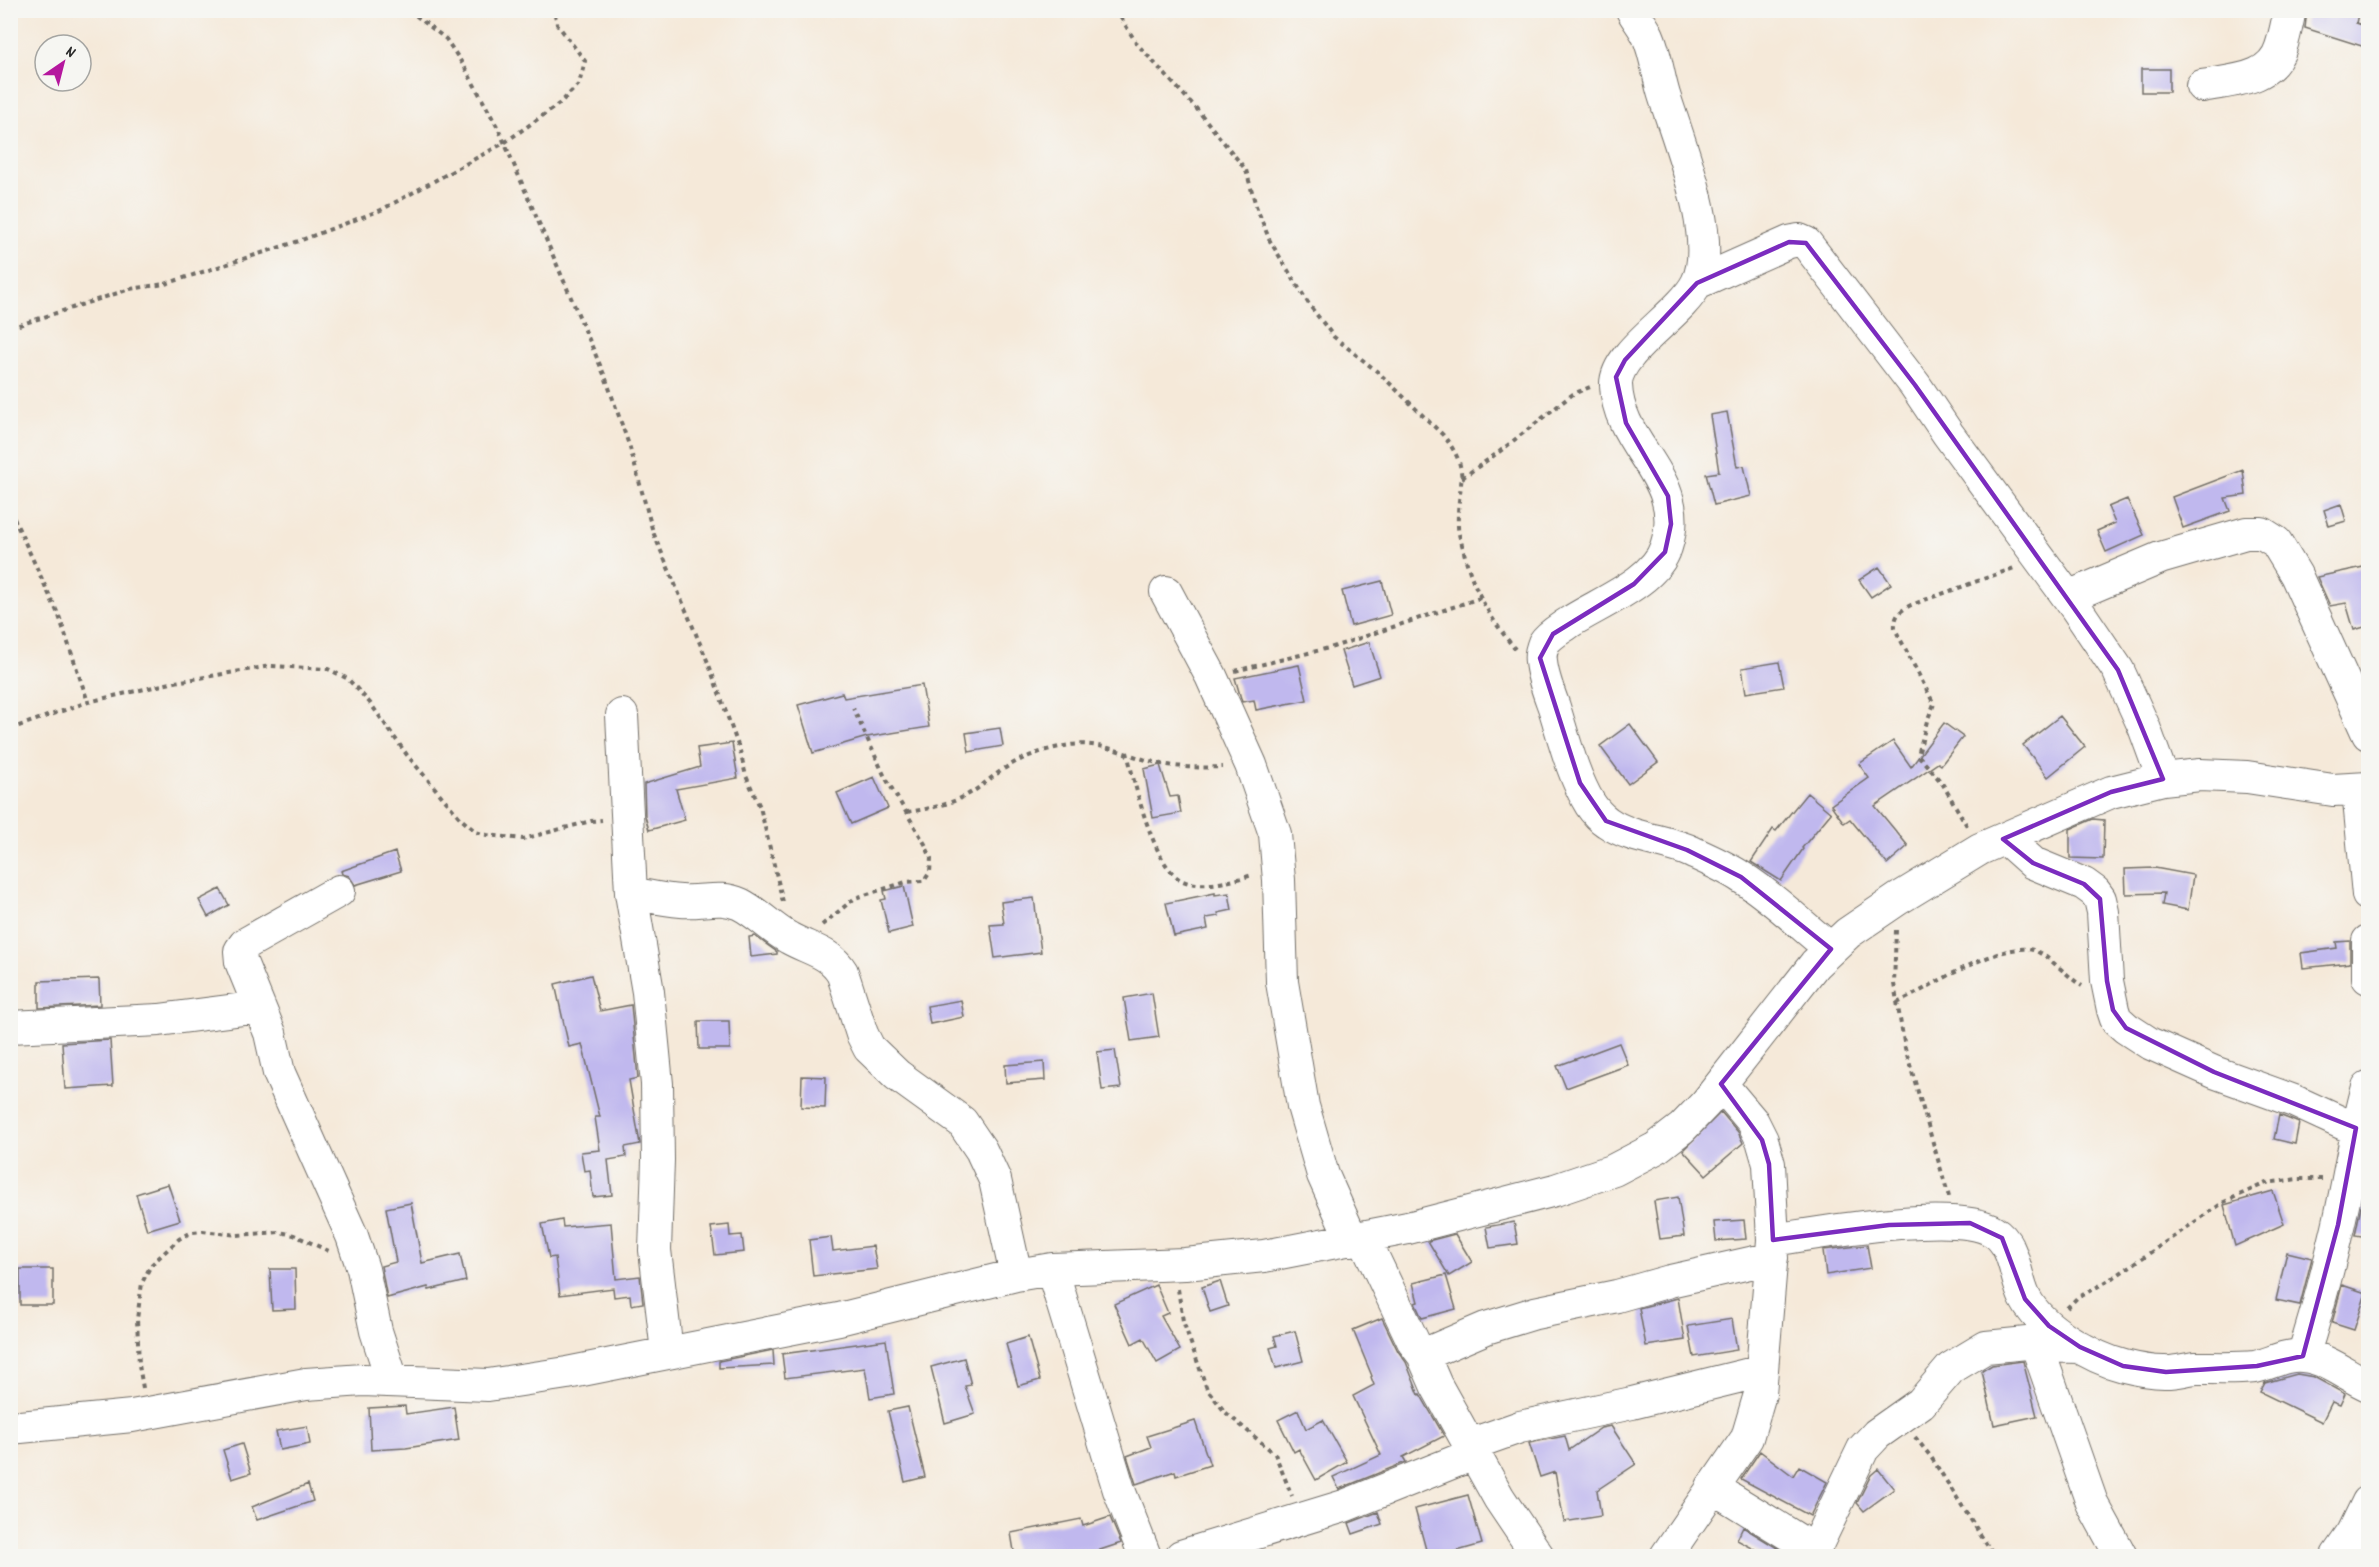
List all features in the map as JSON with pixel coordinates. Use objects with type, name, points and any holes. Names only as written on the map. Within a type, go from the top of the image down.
[{"type":"street","points":[[1632,10],[1648,37],[1695,194],[1704,249],[1697,283],[1677,308],[1625,360],[1616,377],[1616,389],[1626,423],[1668,496],[1671,524],[1665,552],[1654,567],[1634,584],[1585,611],[1553,634],[1544,644],[1540,658],[1546,683],[1580,783],[1591,806],[1606,821],[1622,829],[1688,850],[1741,877],[1831,949]]},
{"type":"street","points":[[2202,86],[2256,75],[2269,68],[2281,50],[2290,10]]},
{"type":"street","points":[[1697,283],[1789,242],[1799,240],[1806,243],[1915,385],[2118,670],[2144,727],[2163,779]]},
{"type":"street","points":[[2068,597],[2160,558],[2246,533],[2262,533],[2276,542],[2296,575],[2368,734]]},
{"type":"street","points":[[1166,592],[1211,676],[1251,765],[1275,834],[1282,982],[1304,1106],[1323,1175],[1499,1498],[1538,1557]]},
{"type":"street","points":[[622,715],[631,893],[648,992],[657,1084],[658,1160],[655,1250],[667,1352]]},
{"type":"street","points":[[10,1428],[148,1413],[306,1384],[392,1380],[488,1385],[567,1373],[838,1319],[1016,1275],[1052,1269],[1174,1264],[1264,1256],[1358,1239],[1555,1190],[1614,1170],[1656,1148],[1683,1128],[1721,1084],[1815,964],[1848,933],[1898,899],[1993,844],[2111,792],[2163,779],[2200,775],[2247,777],[2333,790],[2363,789],[2368,895]]},
{"type":"street","points":[[1993,844],[2084,884],[2095,892],[2100,899],[2103,912],[2104,963],[2110,1000],[2116,1019],[2126,1028],[2149,1043],[2362,1132]]},
{"type":"street","points":[[339,891],[245,944],[240,951],[241,962],[270,1033],[279,1073],[352,1236],[363,1269],[376,1331],[392,1380]]},
{"type":"street","points":[[631,893],[683,902],[717,898],[738,903],[795,941],[831,958],[838,964],[869,1048],[897,1075],[962,1122],[981,1150],[995,1180],[1016,1275]]},
{"type":"street","points":[[2368,941],[2368,978]]},
{"type":"street","points":[[10,1027],[159,1020],[259,1007]]},
{"type":"street","points":[[1666,1557],[1747,1438],[1760,1394],[1772,1249],[1769,1164],[1762,1140],[1753,1122],[1721,1084]]},
{"type":"street","points":[[2302,1356],[2316,1318],[2347,1179],[2362,1132],[2368,1086]]},
{"type":"street","points":[[1423,1355],[1486,1328],[1534,1313],[1617,1296],[1772,1249],[1850,1229],[1956,1221],[1983,1226],[2002,1238],[2012,1256],[2025,1299],[2043,1336],[2091,1503],[2121,1557]]},
{"type":"street","points":[[1052,1269],[1119,1490],[1145,1557]]},
{"type":"street","points":[[1712,1487],[1798,1540],[1814,1555],[1863,1449],[1877,1434],[1921,1402],[1951,1368],[1986,1347],[2027,1343],[2043,1336],[2080,1347],[2123,1366],[2166,1372],[2192,1368],[2257,1366],[2276,1359],[2302,1356],[2327,1362],[2368,1385]]},
{"type":"street","points":[[1181,1557],[1344,1506],[1520,1427],[1632,1403],[1762,1371]]},
{"type":"street","points":[[2337,1557],[2353,1533],[2368,1502]]},
{"type":"path","points":[[409,10],[446,39],[464,66],[504,143],[606,379],[630,448],[653,532],[709,665],[740,751],[746,776],[760,807],[795,941],[855,898],[906,882],[924,881],[930,872],[931,858],[907,812],[885,777],[853,708]]},
{"type":"path","points":[[10,328],[130,289],[165,284],[299,241],[381,210],[504,143],[559,104],[579,84],[585,61],[557,24],[554,10]]},
{"type":"path","points":[[1116,10],[1137,44],[1196,108],[1246,170],[1256,206],[1270,241],[1310,306],[1334,337],[1379,373],[1443,435],[1460,461],[1462,478],[1458,527],[1468,568],[1492,620],[1519,654]]},
{"type":"path","points":[[1462,478],[1500,452],[1573,394],[1616,377]]},
{"type":"path","points":[[10,510],[59,616],[88,702]]},
{"type":"path","points":[[1993,844],[1918,755],[1934,704],[1895,629],[1894,622],[1899,612],[1911,605],[2040,558]]},
{"type":"path","points":[[1211,676],[1334,646],[1480,598]]},
{"type":"path","points":[[10,729],[88,702],[175,682],[271,666],[328,669],[348,680],[370,703],[407,754],[461,819],[476,832],[523,839],[591,821],[626,820]]},
{"type":"path","points":[[907,812],[954,801],[973,792],[998,772],[1024,757],[1071,745],[1098,746],[1127,752],[1148,761],[1179,767],[1251,765]]},
{"type":"path","points":[[1127,752],[1142,812],[1170,872],[1191,884],[1229,880],[1278,866]]},
{"type":"path","points":[[1898,899],[1894,984],[1905,1048],[1956,1221]]},
{"type":"path","points":[[1897,1003],[1954,973],[2003,951],[2020,948],[2043,954],[2058,969],[2080,985],[2110,1000]]},
{"type":"path","points":[[2043,1336],[2077,1298],[2113,1278],[2224,1202],[2266,1183],[2298,1179],[2347,1179]]},
{"type":"path","points":[[148,1413],[139,1365],[137,1319],[142,1283],[151,1265],[179,1239],[192,1232],[203,1231],[237,1235],[280,1232],[308,1241],[363,1269]]},
{"type":"path","points":[[1174,1264],[1183,1321],[1207,1389],[1225,1412],[1275,1454],[1300,1520]]},
{"type":"path","points":[[1899,1418],[1931,1457],[1994,1557]]},
{"type":"highlighted area","points":[[1789,242],[1806,243],[1915,385],[2118,670],[2163,779],[2111,792],[2003,839],[2033,863],[2084,884],[2100,899],[2107,981],[2113,1010],[2126,1028],[2214,1072],[2356,1128],[2338,1225],[2303,1356],[2257,1366],[2166,1372],[2123,1366],[2080,1347],[2049,1326],[2025,1299],[2002,1238],[1970,1223],[1889,1225],[1773,1240],[1769,1164],[1762,1140],[1721,1084],[1831,949],[1741,877],[1687,850],[1606,821],[1580,783],[1540,658],[1553,634],[1634,584],[1665,552],[1671,524],[1668,496],[1626,423],[1616,377],[1625,360],[1697,283]]},
{"type":"building","points":[[2307,10],[2359,10],[2356,23],[2368,27],[2368,48],[2305,28]]},
{"type":"building","points":[[2141,69],[2169,69],[2169,92],[2141,92]]},
{"type":"building","points":[[1727,412],[1737,467],[1744,466],[1751,496],[1714,505],[1706,474],[1719,472],[1710,415]]},
{"type":"building","points":[[2243,470],[2246,495],[2225,498],[2230,511],[2183,528],[2172,497]]},
{"type":"building","points":[[2127,499],[2144,535],[2106,552],[2097,531],[2115,523],[2108,507]]},
{"type":"building","points":[[2341,504],[2346,521],[2329,526],[2324,510]]},
{"type":"building","points":[[2368,566],[2368,626],[2354,630],[2346,603],[2330,606],[2317,577]]},
{"type":"building","points":[[1879,567],[1891,584],[1871,597],[1859,580]]},
{"type":"building","points":[[1382,581],[1391,615],[1351,626],[1342,591]]},
{"type":"building","points":[[1369,642],[1380,676],[1352,685],[1341,651]]},
{"type":"building","points":[[1779,662],[1784,687],[1746,693],[1742,668]]},
{"type":"building","points":[[1299,665],[1307,700],[1256,710],[1254,700],[1242,702],[1235,678]]},
{"type":"building","points":[[922,685],[929,727],[867,737],[813,753],[798,705],[842,693],[844,698]]},
{"type":"building","points":[[2060,716],[2085,747],[2048,777],[2023,745]]},
{"type":"building","points":[[1944,723],[1963,737],[1941,765],[1938,763],[1875,806],[1908,846],[1887,864],[1850,819],[1844,823],[1831,805],[1869,778],[1859,764],[1893,741],[1911,767]]},
{"type":"building","points":[[1630,724],[1658,762],[1628,784],[1600,746]]},
{"type":"building","points":[[1000,728],[1003,746],[969,752],[966,733]]},
{"type":"building","points":[[732,743],[738,778],[676,789],[685,820],[649,830],[645,816],[644,784],[700,767],[697,748]]},
{"type":"building","points":[[1160,765],[1170,797],[1178,796],[1181,813],[1153,818],[1144,769]]},
{"type":"building","points":[[874,777],[888,808],[851,824],[837,793]]},
{"type":"building","points":[[1807,793],[1831,813],[1802,848],[1781,881],[1751,862],[1773,829],[1776,831]]},
{"type":"building","points":[[2093,819],[2104,820],[2103,859],[2070,858],[2070,829]]},
{"type":"building","points":[[395,852],[401,871],[355,885],[349,876],[342,874],[341,871]]},
{"type":"building","points":[[2155,868],[2193,875],[2188,910],[2162,905],[2164,893],[2126,894],[2125,869]]},
{"type":"building","points":[[904,886],[913,927],[889,933],[881,900],[886,899],[884,891]]},
{"type":"building","points":[[220,889],[229,905],[208,917],[199,900]]},
{"type":"building","points":[[1215,893],[1215,895],[1229,893],[1232,910],[1218,913],[1219,916],[1206,918],[1208,929],[1174,936],[1166,903]]},
{"type":"building","points":[[1034,898],[1041,952],[995,958],[990,925],[1004,924],[1001,902]]},
{"type":"building","points":[[755,936],[777,954],[751,957],[749,937]]},
{"type":"building","points":[[2350,941],[2350,963],[2303,968],[2301,953],[2337,948],[2336,942]]},
{"type":"building","points":[[591,975],[600,1011],[631,1005],[638,1078],[629,1080],[640,1144],[625,1147],[626,1157],[608,1160],[612,1195],[593,1197],[590,1170],[584,1171],[581,1152],[600,1150],[595,1117],[600,1117],[582,1044],[569,1047],[555,984]]},
{"type":"building","points":[[99,979],[100,1005],[39,1008],[39,981]]},
{"type":"building","points":[[1152,993],[1159,1037],[1131,1041],[1124,998]]},
{"type":"building","points":[[961,1000],[964,1017],[930,1024],[927,1006]]},
{"type":"building","points":[[698,1021],[729,1021],[730,1049],[699,1049]]},
{"type":"building","points":[[110,1040],[113,1086],[65,1089],[62,1043]]},
{"type":"building","points":[[1619,1043],[1628,1065],[1566,1088],[1557,1066]]},
{"type":"building","points":[[1115,1050],[1121,1088],[1102,1090],[1097,1052]]},
{"type":"building","points":[[1044,1062],[1045,1080],[1006,1083],[1005,1065]]},
{"type":"building","points":[[802,1076],[826,1077],[825,1108],[801,1107]]},
{"type":"building","points":[[1721,1112],[1738,1132],[1743,1143],[1706,1175],[1683,1150]]},
{"type":"building","points":[[2279,1115],[2299,1123],[2295,1144],[2274,1139]]},
{"type":"building","points":[[168,1184],[180,1220],[147,1230],[136,1194]]},
{"type":"building","points":[[2273,1191],[2284,1224],[2235,1246],[2224,1205]]},
{"type":"building","points":[[1678,1197],[1684,1236],[1660,1239],[1654,1201]]},
{"type":"building","points":[[411,1203],[422,1263],[460,1254],[466,1281],[429,1290],[428,1287],[387,1298],[381,1266],[396,1262],[386,1208]]},
{"type":"building","points":[[2361,1206],[2368,1208],[2368,1237],[2355,1235]]},
{"type":"building","points":[[562,1220],[563,1227],[611,1223],[616,1279],[640,1276],[643,1303],[631,1305],[630,1295],[614,1297],[613,1288],[560,1295],[555,1257],[549,1258],[542,1224]]},
{"type":"building","points":[[1744,1220],[1746,1239],[1716,1241],[1714,1222]]},
{"type":"building","points":[[1514,1222],[1518,1244],[1490,1248],[1486,1227]]},
{"type":"building","points":[[729,1225],[730,1236],[742,1235],[744,1252],[715,1255],[711,1227]]},
{"type":"building","points":[[1455,1234],[1472,1262],[1449,1276],[1428,1241]]},
{"type":"building","points":[[831,1237],[833,1251],[873,1246],[877,1269],[813,1276],[809,1240]]},
{"type":"building","points":[[1867,1245],[1871,1268],[1826,1275],[1823,1250]]},
{"type":"building","points":[[2287,1252],[2312,1258],[2300,1305],[2276,1300]]},
{"type":"building","points":[[20,1269],[53,1269],[53,1305],[20,1305]]},
{"type":"building","points":[[270,1269],[295,1269],[296,1309],[272,1310]]},
{"type":"building","points":[[1446,1275],[1456,1309],[1422,1318],[1415,1303],[1418,1302],[1413,1283]]},
{"type":"building","points":[[1220,1281],[1228,1306],[1210,1312],[1202,1287]]},
{"type":"building","points":[[1156,1285],[1168,1313],[1161,1316],[1180,1350],[1157,1363],[1143,1338],[1132,1344],[1114,1304]]},
{"type":"building","points":[[2342,1285],[2366,1293],[2354,1330],[2332,1323]]},
{"type":"building","points":[[1678,1298],[1685,1340],[1646,1346],[1639,1308]]},
{"type":"building","points":[[1382,1318],[1406,1362],[1419,1395],[1444,1436],[1403,1457],[1406,1462],[1339,1489],[1333,1477],[1381,1455],[1353,1396],[1374,1385],[1353,1330]]},
{"type":"building","points":[[1732,1319],[1737,1350],[1694,1357],[1688,1326]]},
{"type":"building","points":[[1295,1331],[1303,1361],[1276,1368],[1270,1348],[1277,1346],[1274,1336]]},
{"type":"building","points":[[1028,1337],[1040,1380],[1018,1386],[1006,1344]]},
{"type":"building","points":[[886,1340],[894,1394],[870,1398],[865,1368],[785,1378],[782,1354]]},
{"type":"building","points":[[773,1350],[774,1365],[719,1368],[719,1361]]},
{"type":"building","points":[[964,1358],[971,1385],[965,1386],[975,1414],[945,1423],[931,1367]]},
{"type":"building","points":[[2023,1361],[2037,1416],[1994,1425],[1982,1371],[1992,1365]]},
{"type":"building","points":[[2297,1374],[2314,1377],[2345,1394],[2340,1405],[2332,1402],[2322,1422],[2260,1392],[2265,1383]]},
{"type":"building","points":[[405,1406],[406,1414],[454,1407],[459,1440],[406,1448],[371,1450],[369,1408]]},
{"type":"building","points":[[908,1407],[925,1477],[905,1482],[888,1411]]},
{"type":"building","points":[[1298,1410],[1306,1429],[1323,1420],[1347,1462],[1316,1480],[1299,1449],[1294,1452],[1278,1420]]},
{"type":"building","points":[[1195,1421],[1210,1465],[1176,1476],[1175,1471],[1136,1484],[1127,1456],[1151,1447],[1147,1436]]},
{"type":"building","points":[[307,1426],[310,1444],[280,1450],[276,1431]]},
{"type":"building","points":[[1611,1426],[1636,1464],[1597,1490],[1601,1516],[1564,1522],[1555,1472],[1540,1477],[1529,1443],[1565,1436],[1569,1450],[1601,1428]]},
{"type":"building","points":[[242,1444],[251,1473],[232,1479],[223,1450]]},
{"type":"building","points":[[1760,1451],[1793,1476],[1799,1466],[1827,1482],[1810,1516],[1741,1479]]},
{"type":"building","points":[[1878,1469],[1894,1489],[1864,1511],[1857,1503],[1871,1475]]},
{"type":"building","points":[[308,1484],[313,1501],[257,1520],[252,1507]]},
{"type":"building","points":[[1468,1495],[1482,1544],[1436,1557],[1428,1557],[1415,1509]]},
{"type":"building","points":[[1378,1512],[1382,1524],[1353,1534],[1349,1523]]},
{"type":"building","points":[[1110,1517],[1121,1543],[1088,1554],[1089,1557],[1015,1557],[1011,1533],[1081,1519],[1083,1526]]},
{"type":"building","points":[[1743,1527],[1789,1557],[1769,1557],[1737,1540]]}]
